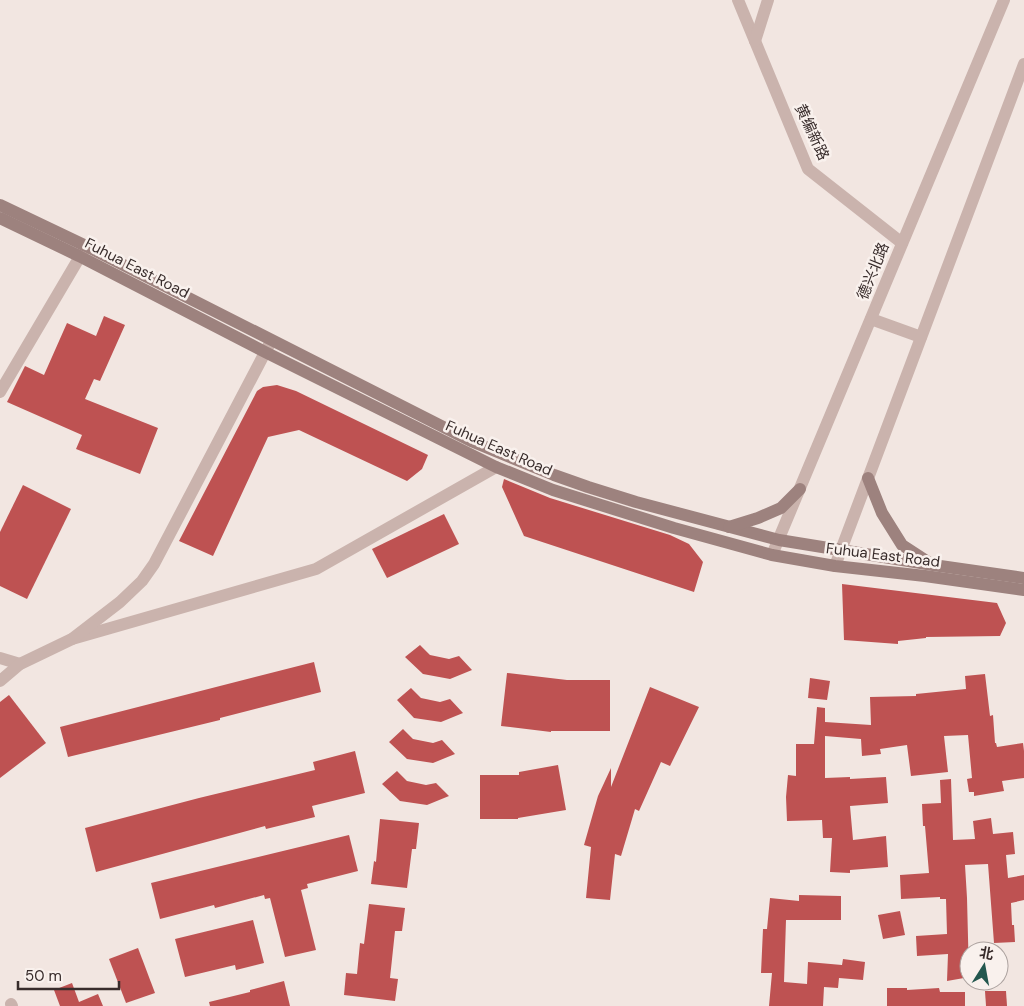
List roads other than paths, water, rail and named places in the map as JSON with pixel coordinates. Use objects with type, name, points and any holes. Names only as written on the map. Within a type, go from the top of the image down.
[{"type":"main road","name":"Fuhua East Road","points":[[0,205],[83,251],[268,346],[496,467],[553,490],[674,528],[772,555],[835,566],[1024,590]]},
{"type":"main road","name":"Fuhua East Road","points":[[0,218],[83,251]]},
{"type":"main road","name":"Fuhua East Road","points":[[268,346],[471,441],[588,488],[779,540],[1024,578]]},
{"type":"main road","points":[[868,478],[882,513],[902,545],[933,565]]},
{"type":"main road","points":[[728,527],[758,518],[781,508],[800,489]]},
{"type":"street","name":"黄编新路","points":[[738,0],[808,169],[902,243]]},
{"type":"street","points":[[755,41],[768,0]]},
{"type":"street","name":"德兴北路","points":[[772,555],[1004,0]]},
{"type":"street","points":[[835,566],[1024,64]]},
{"type":"street","points":[[0,392],[83,251]]},
{"type":"street","points":[[871,319],[921,337]]},
{"type":"street","points":[[72,639],[120,602],[142,581],[154,564],[268,346]]},
{"type":"street","points":[[0,681],[20,664],[72,639],[316,569],[496,467]]},
{"type":"street","points":[[0,658],[20,664]]}]
